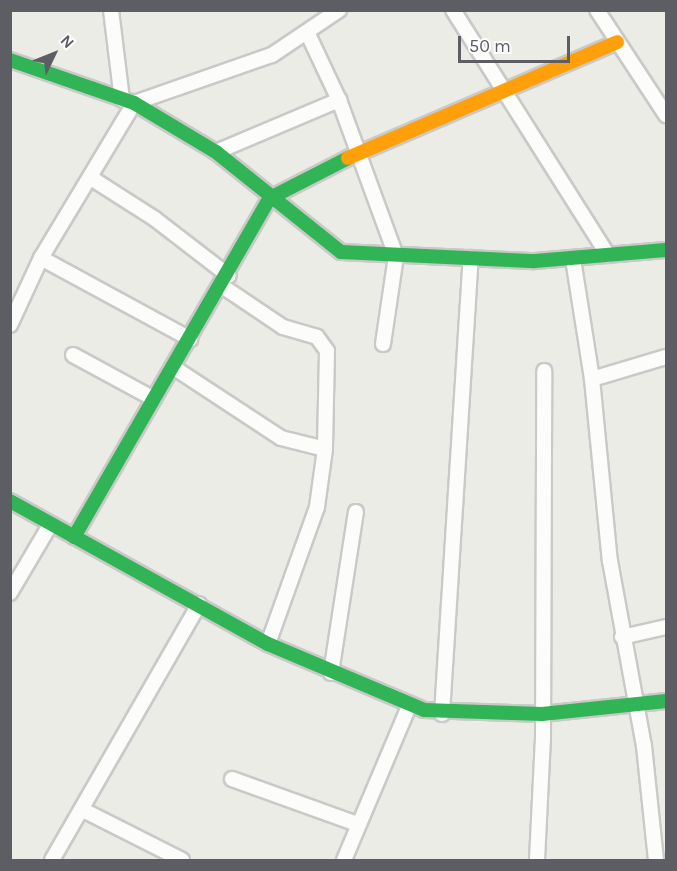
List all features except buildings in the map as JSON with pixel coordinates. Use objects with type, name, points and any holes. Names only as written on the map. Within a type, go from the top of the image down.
[{"type":"street","points":[[10,325],[41,258],[91,178],[128,101],[111,10]]},
{"type":"street","points":[[128,101],[272,55],[339,10]]},
{"type":"street","points":[[453,10],[608,255]]},
{"type":"street","points":[[597,10],[666,115]]},
{"type":"street","points":[[307,32],[339,100],[396,255],[383,344]]},
{"type":"street","points":[[74,537],[225,281],[270,198],[358,153],[617,42]]},
{"type":"street","points":[[10,60],[128,101],[216,152],[270,198],[341,252],[471,258],[573,259],[666,250]]},
{"type":"street","points":[[216,152],[339,100]]},
{"type":"street","points":[[91,178],[155,219],[225,281],[283,327],[325,343],[325,449],[317,507],[268,644]]},
{"type":"street","points":[[41,258],[190,339]]},
{"type":"street","points":[[442,714],[471,258]]},
{"type":"street","points":[[573,259],[592,379],[622,638],[637,704],[656,861]]},
{"type":"street","points":[[73,355],[154,399]]},
{"type":"street","points":[[592,379],[666,357]]},
{"type":"street","points":[[173,367],[281,438],[325,449]]},
{"type":"street","points":[[537,861],[547,415],[544,371]]},
{"type":"street","points":[[10,501],[268,644],[331,673],[442,714],[542,714],[666,701]]},
{"type":"street","points":[[331,673],[356,512]]},
{"type":"street","points":[[10,593],[51,525]]},
{"type":"street","points":[[52,861],[84,810],[199,604]]},
{"type":"street","points":[[622,638],[666,627]]},
{"type":"street","points":[[344,861],[357,824],[410,704]]},
{"type":"street","points":[[232,779],[357,824]]},
{"type":"street","points":[[84,810],[182,861]]},
{"type":"traffic: fast","points":[[10,60],[134,103],[216,152],[341,252],[535,261],[666,250]]},
{"type":"traffic: fast","points":[[74,537],[270,198],[348,158]]},
{"type":"traffic: fast","points":[[10,501],[268,644],[424,710],[542,714],[666,701]]},
{"type":"traffic: slow","points":[[348,158],[617,42]]}]
